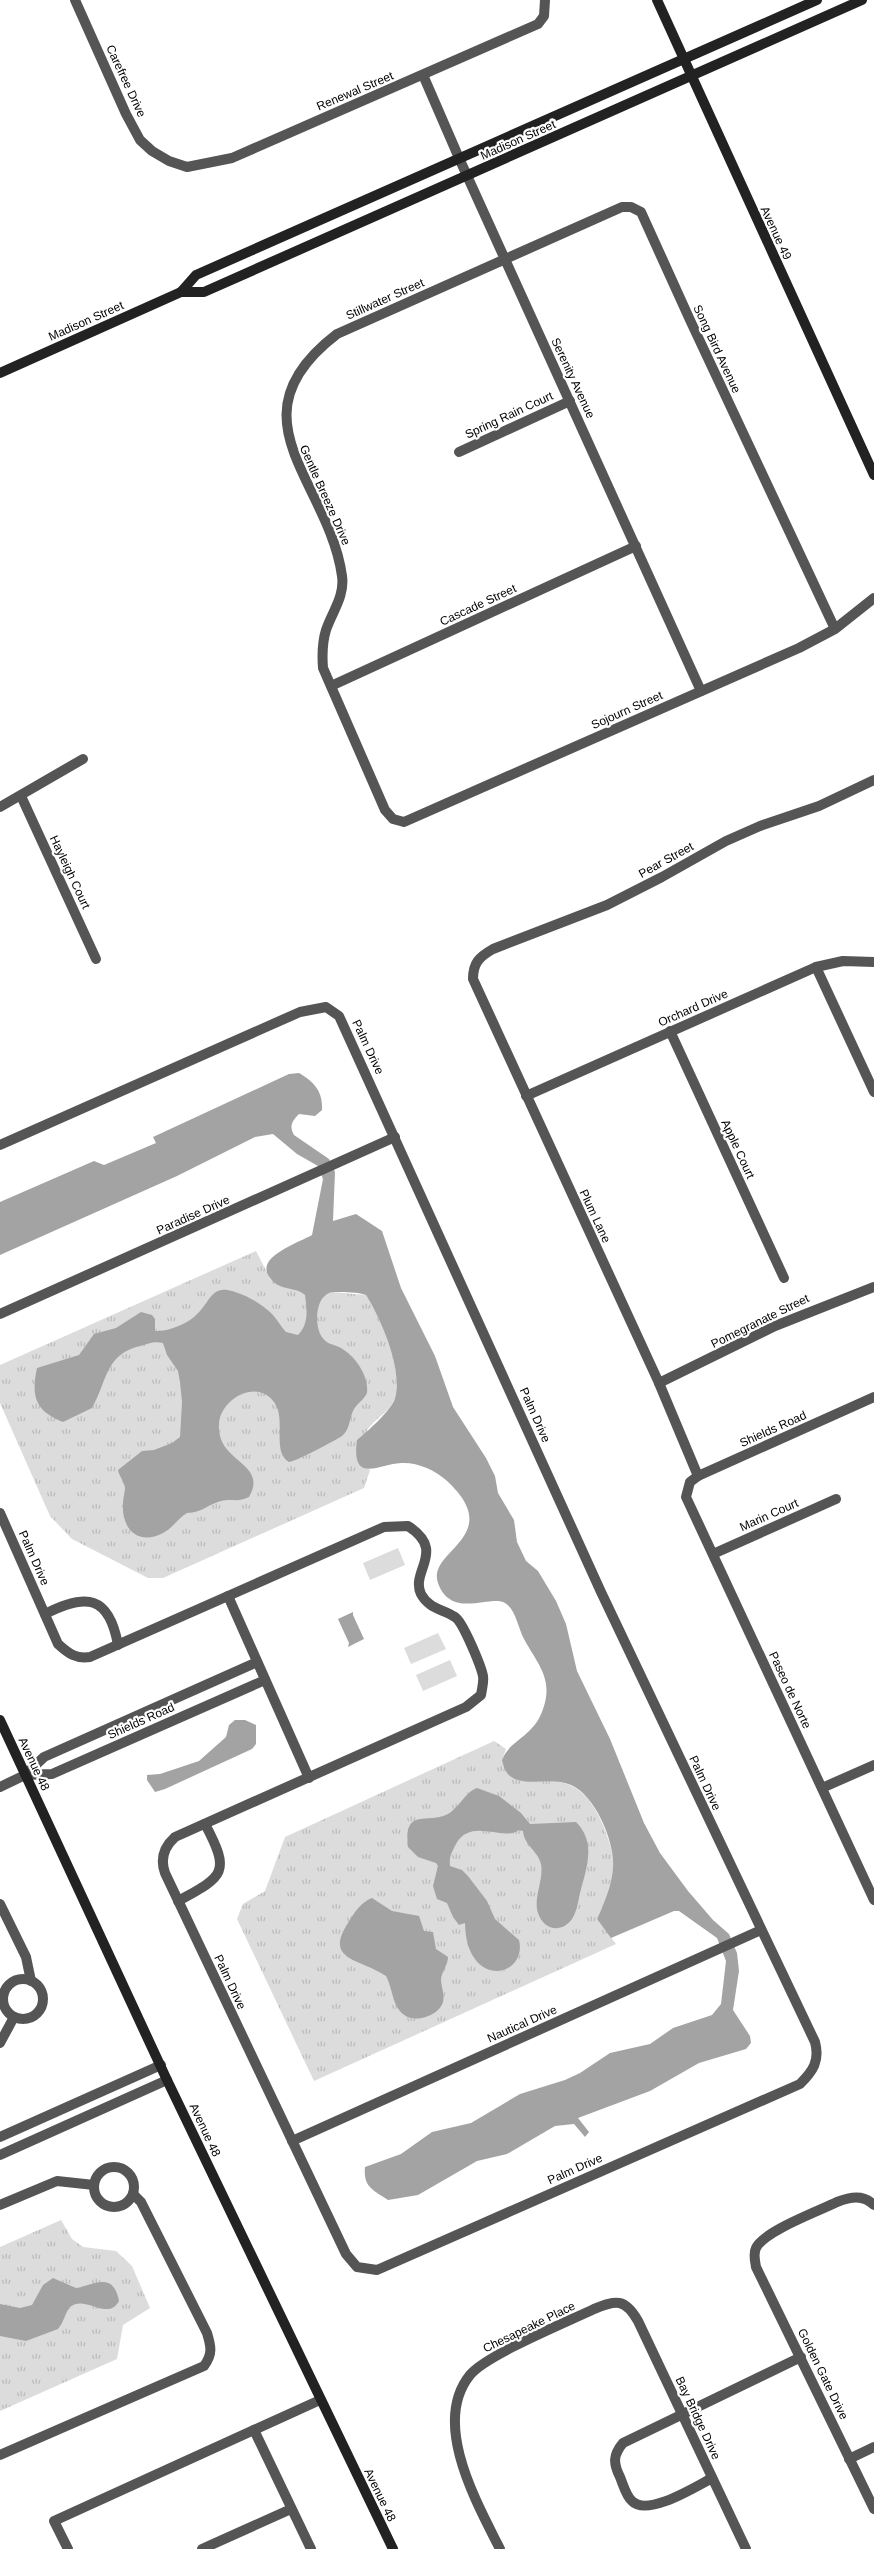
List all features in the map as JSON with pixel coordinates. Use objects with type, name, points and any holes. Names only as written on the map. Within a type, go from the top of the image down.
[{"type":"main road","name":"Avenue 49","points":[[657,0],[874,476]]},
{"type":"main road","name":"Madison Street","points":[[181,292],[196,275],[817,0]]},
{"type":"main road","name":"Madison Street","points":[[0,373],[181,292],[204,292],[862,0]]},
{"type":"main road","name":"Avenue 48","points":[[0,1720],[167,2080],[393,2549]]},
{"type":"street","name":"Carefree Drive","points":[[75,0],[126,114],[140,140],[152,151],[168,161]]},
{"type":"street","name":"Renewal Street","points":[[168,161],[187,167],[232,158],[538,24],[544,16],[544,0]]},
{"type":"street","name":"Serenity Avenue","points":[[423,75],[701,691]]},
{"type":"street","name":"Song Bird Avenue","points":[[505,259],[622,207],[642,212],[690,320],[835,629]]},
{"type":"street","name":"Stillwater Street","points":[[293,384],[303,365],[319,348],[337,334],[505,259]]},
{"type":"street","name":"Gentle Breeze Drive","points":[[293,384],[288,399],[286,420],[290,444],[338,555],[342,578],[341,596],[322,646],[323,668],[384,810]]},
{"type":"street","name":"Spring Rain Court","points":[[459,452],[570,401]]},
{"type":"street","name":"Cascade Street","points":[[331,686],[636,546]]},
{"type":"street","name":"Sojourn Street","points":[[384,810],[393,819],[404,822],[701,691],[835,629],[874,598]]},
{"type":"street","points":[[0,807],[83,760]]},
{"type":"street","name":"Pear Street","points":[[473,966],[480,956],[493,949],[615,901],[726,841],[760,826],[819,806],[874,780]]},
{"type":"street","name":"Hayleigh Court","points":[[21,796],[96,959]]},
{"type":"street","name":"Orchard Drive","points":[[526,1096],[816,967],[843,961],[874,962]]},
{"type":"street","name":"Plum Lane","points":[[473,966],[472,979],[659,1383],[698,1476]]},
{"type":"street","points":[[816,967],[874,1092]]},
{"type":"street","name":"Palm Drive","points":[[0,1145],[300,1012],[326,1007],[343,1021],[601,1592],[818,2052],[815,2067],[800,2084],[377,2270],[357,2267],[346,2254],[162,1866],[165,1849],[175,1837],[466,1707],[481,1694],[483,1674],[460,1621],[454,1616],[435,1608],[422,1596],[418,1582],[426,1560],[426,1549],[416,1531],[408,1526],[384,1526],[118,1645],[90,1657],[80,1658],[71,1656],[58,1644],[0,1513]]},
{"type":"street","name":"Apple Court","points":[[670,1031],[784,1278]]},
{"type":"street","name":"Paradise Drive","points":[[0,1314],[395,1137]]},
{"type":"street","name":"Pomegranate Street","points":[[659,1383],[775,1326],[874,1287]]},
{"type":"street","name":"Shields Road","points":[[686,1489],[690,1482],[698,1476],[874,1397]]},
{"type":"street","name":"Paseo de Norte","points":[[686,1489],[689,1505],[874,1900]]},
{"type":"street","name":"Marin Court","points":[[713,1554],[836,1499]]},
{"type":"street","points":[[228,1596],[310,1778]]},
{"type":"street","points":[[45,1614],[74,1601],[90,1600],[97,1603],[111,1619],[118,1645]]},
{"type":"street","name":"Shields Road","points":[[0,1787],[25,1775],[44,1757],[257,1662]]},
{"type":"street","name":"Shields Road","points":[[25,1775],[52,1774],[265,1680]]},
{"type":"street","points":[[822,1788],[874,1765]]},
{"type":"street","points":[[178,1901],[209,1885],[219,1872],[221,1858],[206,1824]]},
{"type":"street","points":[[0,1904],[26,1957],[32,1981]]},
{"type":"street","name":"Nautical Drive","points":[[292,2141],[762,1930]]},
{"type":"street","points":[[18,1980],[32,1981],[37,1985],[43,1996],[41,2008],[33,2017],[20,2019],[14,2017],[5,2008],[4,1994],[12,1983],[18,1980]]},
{"type":"street","points":[[0,2043],[14,2017]]},
{"type":"street","points":[[0,2137],[161,2065]]},
{"type":"street","points":[[0,2155],[167,2080]]},
{"type":"street","points":[[118,2167],[130,2174],[134,2187],[133,2194],[125,2204],[113,2207],[101,2202],[96,2197],[94,2184],[100,2173],[105,2169],[118,2167]]},
{"type":"street","points":[[0,2206],[57,2181],[94,2184]]},
{"type":"street","points":[[0,2455],[204,2366],[209,2359],[212,2348],[207,2333],[141,2202],[133,2194]]},
{"type":"street","name":"Golden Gate Drive","points":[[874,2206],[862,2197],[848,2197],[767,2236],[755,2249],[756,2267],[874,2509]]},
{"type":"street","name":"Chesapeake Place","points":[[500,2549],[469,2486],[460,2461],[456,2414],[459,2393],[470,2374],[486,2361],[608,2303],[622,2302]]},
{"type":"street","name":"Bay Bridge Drive","points":[[622,2302],[631,2308],[638,2321],[746,2549]]},
{"type":"street","points":[[712,2478],[654,2506],[642,2507],[631,2501],[614,2464],[616,2451],[623,2442],[801,2357]]},
{"type":"street","points":[[68,2549],[54,2521],[320,2400]]},
{"type":"street","points":[[254,2430],[311,2549]]},
{"type":"street","points":[[850,2459],[874,2446]]},
{"type":"street","points":[[202,2549],[291,2509]]},
{"type":"green space","points":[[256,1251],[271,1280],[280,1286],[323,1295],[332,1292],[366,1295],[390,1346],[394,1361],[397,1389],[394,1400],[392,1405],[366,1432],[362,1466],[370,1470],[364,1488],[163,1578],[148,1578],[72,1539],[50,1516],[0,1403],[0,1365]]},
{"type":"green space","points":[[398,1548],[405,1565],[370,1580],[363,1563]]},
{"type":"green space","points":[[438,1633],[446,1649],[411,1664],[404,1648]]},
{"type":"green space","points":[[450,1660],[457,1676],[423,1691],[416,1675]]},
{"type":"green space","points":[[494,1741],[506,1749],[502,1760],[528,1781],[542,1780],[566,1783],[583,1794],[597,1812],[609,1840],[613,1862],[609,1887],[597,1919],[616,1944],[314,2081],[237,1919],[243,1904],[265,1891],[285,1837]]},
{"type":"green space","points":[[61,2220],[72,2239],[83,2247],[116,2251],[132,2266],[150,2308],[123,2325],[117,2359],[0,2411],[0,2247]]},
{"type":"shaded area","points":[[299,1073],[309,1080],[319,1092],[322,1110],[315,1116],[299,1114],[293,1121],[292,1129],[294,1135],[329,1159],[335,1172],[333,1221],[356,1214],[382,1231],[401,1288],[435,1356],[453,1407],[486,1458],[495,1476],[498,1493],[514,1520],[517,1542],[526,1561],[538,1571],[556,1601],[566,1624],[577,1671],[610,1739],[644,1823],[660,1853],[688,1891],[713,1920],[729,1934],[737,1953],[739,1971],[733,2010],[750,2036],[751,2043],[746,2049],[699,2063],[650,2091],[578,2118],[589,2132],[585,2137],[574,2124],[555,2126],[507,2154],[477,2161],[418,2195],[388,2200],[367,2184],[365,2167],[401,2154],[432,2132],[471,2123],[520,2094],[565,2080],[580,2073],[610,2053],[650,2044],[673,2028],[712,2015],[721,2004],[726,1961],[717,1938],[679,1911],[674,1911],[611,1938],[597,1919],[609,1887],[613,1867],[611,1845],[602,1820],[588,1799],[580,1790],[571,1785],[551,1781],[531,1782],[518,1780],[511,1777],[505,1769],[502,1760],[506,1753],[534,1726],[539,1718],[546,1698],[545,1680],[539,1664],[524,1639],[509,1606],[499,1601],[471,1604],[461,1603],[452,1600],[444,1594],[438,1583],[437,1571],[468,1529],[469,1516],[463,1499],[446,1480],[425,1467],[401,1463],[368,1469],[358,1463],[356,1454],[357,1440],[387,1411],[394,1401],[397,1389],[394,1361],[390,1346],[366,1295],[348,1292],[329,1293],[323,1297],[318,1310],[318,1326],[322,1337],[326,1342],[341,1348],[352,1356],[366,1380],[367,1393],[354,1409],[345,1433],[316,1450],[289,1462],[281,1450],[278,1409],[274,1402],[267,1395],[258,1392],[240,1395],[232,1400],[221,1415],[219,1424],[220,1437],[225,1447],[248,1469],[252,1476],[253,1485],[249,1497],[241,1500],[221,1501],[197,1512],[187,1513],[167,1531],[154,1537],[139,1536],[128,1527],[123,1512],[125,1488],[118,1470],[142,1451],[154,1450],[172,1443],[180,1437],[182,1402],[180,1382],[178,1371],[167,1355],[163,1343],[140,1346],[120,1355],[108,1370],[92,1408],[63,1422],[46,1413],[37,1401],[35,1378],[37,1368],[79,1355],[94,1334],[116,1328],[141,1312],[152,1315],[155,1319],[155,1331],[181,1325],[194,1317],[213,1294],[218,1291],[232,1291],[266,1308],[286,1332],[298,1335],[302,1331],[306,1321],[305,1295],[299,1291],[276,1284],[268,1275],[266,1268],[274,1256],[312,1235],[323,1179],[318,1166],[297,1154],[273,1134],[255,1137],[177,1176],[0,1255],[0,1202],[94,1161],[104,1165],[156,1143],[153,1137],[289,1074]]},
{"type":"shaded area","points":[[353,1612],[364,1639],[348,1647],[349,1643],[338,1619]]},
{"type":"shaded area","points":[[235,1720],[245,1720],[256,1725],[256,1744],[252,1749],[155,1792],[147,1780],[147,1775],[160,1774],[199,1761],[226,1737],[229,1725]]},
{"type":"shaded area","points":[[477,1788],[499,1796],[521,1813],[530,1824],[576,1822],[582,1830],[588,1847],[587,1866],[575,1913],[568,1924],[554,1928],[544,1924],[538,1913],[537,1901],[542,1870],[541,1864],[526,1840],[523,1831],[519,1830],[512,1833],[470,1832],[462,1836],[456,1844],[450,1857],[450,1866],[462,1870],[468,1876],[487,1901],[495,1919],[519,1940],[519,1953],[514,1963],[506,1969],[496,1971],[485,1968],[475,1959],[468,1945],[465,1923],[459,1925],[447,1903],[437,1899],[433,1886],[438,1866],[436,1863],[418,1857],[408,1847],[408,1834],[410,1826],[414,1821],[435,1818],[451,1812],[470,1792]]},
{"type":"shaded area","points":[[372,1898],[392,1911],[419,1916],[424,1931],[433,1932],[436,1949],[448,1957],[441,1979],[444,1996],[443,2002],[441,2007],[431,2015],[413,2018],[403,2014],[397,2006],[386,1976],[357,1962],[343,1952],[340,1945],[341,1935],[355,1912],[361,1905]]},
{"type":"shaded area","points":[[53,2278],[76,2288],[95,2283],[107,2283],[116,2291],[119,2301],[114,2307],[109,2309],[76,2304],[68,2309],[58,2329],[26,2341],[0,2336],[0,2304],[20,2308],[32,2305],[43,2285]]}]
